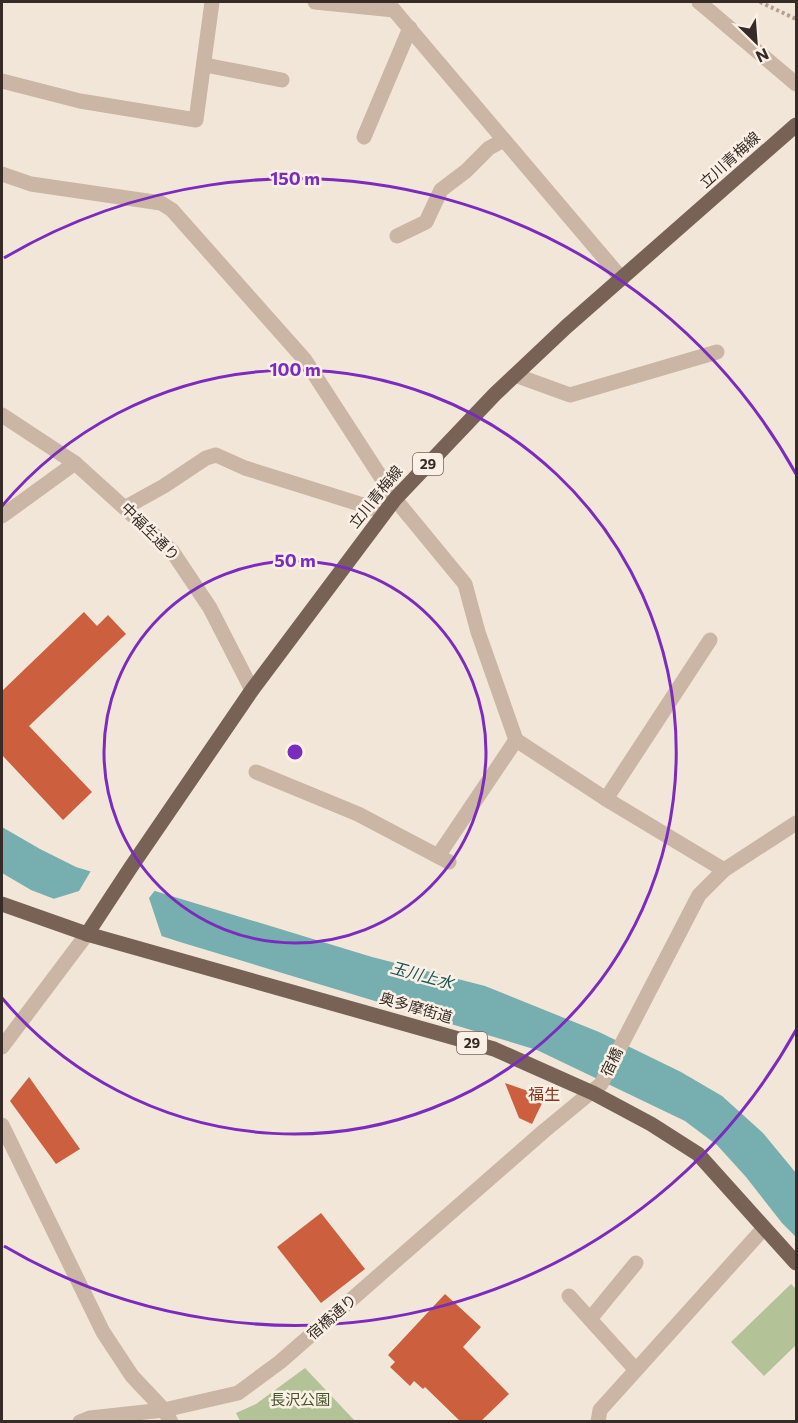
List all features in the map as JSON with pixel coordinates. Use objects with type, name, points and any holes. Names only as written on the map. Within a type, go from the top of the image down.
[{"type":"main road","name":"立川青梅線","points":[[91,929],[252,690],[395,499],[515,375],[796,125]]},
{"type":"main road","name":"奥多摩街道","points":[[2,904],[495,1049],[597,1088],[698,1154],[796,1263]]},
{"type":"street","points":[[2,81],[80,101],[196,120],[212,2]]},
{"type":"street","points":[[315,2],[391,6],[622,279]]},
{"type":"street","points":[[699,2],[796,84]]},
{"type":"street","points":[[364,137],[410,28]]},
{"type":"street","points":[[205,64],[282,80]]},
{"type":"street","points":[[397,236],[426,222],[441,190],[466,171],[489,148],[504,140]]},
{"type":"street","points":[[3,174],[31,184],[161,202],[172,210],[305,360],[395,499],[465,584],[478,632],[516,740],[606,799],[724,870]]},
{"type":"street","points":[[515,375],[570,395],[717,352]]},
{"type":"street","name":"中福生通り","points":[[2,414],[75,463],[172,550],[210,608],[252,690]]},
{"type":"street","points":[[126,507],[164,486],[206,458],[216,455],[245,468],[385,512]]},
{"type":"street","points":[[2,516],[75,463]]},
{"type":"street","points":[[606,799],[710,640]]},
{"type":"street","points":[[256,772],[358,814],[444,859],[516,740]]},
{"type":"street","name":"宿橋","points":[[597,1088],[699,895],[724,870],[795,827]]},
{"type":"street","points":[[2,1047],[91,929]]},
{"type":"street","name":"宿橋通り","points":[[80,1422],[90,1418],[168,1416],[238,1393],[280,1362],[544,1131],[597,1088]]},
{"type":"street","points":[[2,1125],[103,1332],[132,1376],[168,1416]]},
{"type":"street","points":[[598,1422],[600,1410],[765,1228]]},
{"type":"street","points":[[590,1319],[636,1263]]},
{"type":"street","points":[[569,1296],[636,1369]]},
{"type":"path","points":[[760,2],[796,19]]},
{"type":"green space","points":[[791,1284],[796,1289],[796,1345],[764,1376],[731,1342]]},
{"type":"green space","name":"長沢公園","points":[[305,1368],[355,1421],[240,1421],[236,1413],[256,1404]]},
{"type":"water","name":"玉川上水","points":[[2,827],[76,867],[372,957],[485,986],[599,1032],[681,1072],[722,1096],[763,1133],[796,1173],[796,1237],[717,1145],[685,1121],[537,1050],[180,942],[88,912],[31,890],[2,873]]},
{"type":"pier","points":[[92,869],[156,889],[149,898],[163,940],[50,900],[79,891]]},
{"type":"building","points":[[84,612],[97,626],[108,615],[126,634],[29,726],[92,792],[63,820],[2,755],[2,691]]},
{"type":"building","points":[[29,1077],[80,1149],[56,1164],[10,1101]]},
{"type":"building","points":[[505,1083],[545,1097],[532,1124],[519,1118]]},
{"type":"building","points":[[321,1213],[365,1269],[321,1303],[277,1247]]},
{"type":"building","points":[[445,1294],[481,1327],[463,1347],[509,1394],[480,1422],[461,1422],[425,1387],[423,1389],[414,1381],[410,1386],[390,1367],[395,1362],[388,1355]]},
{"type":"district","name":"福生","points":[[544,1094]]}]
